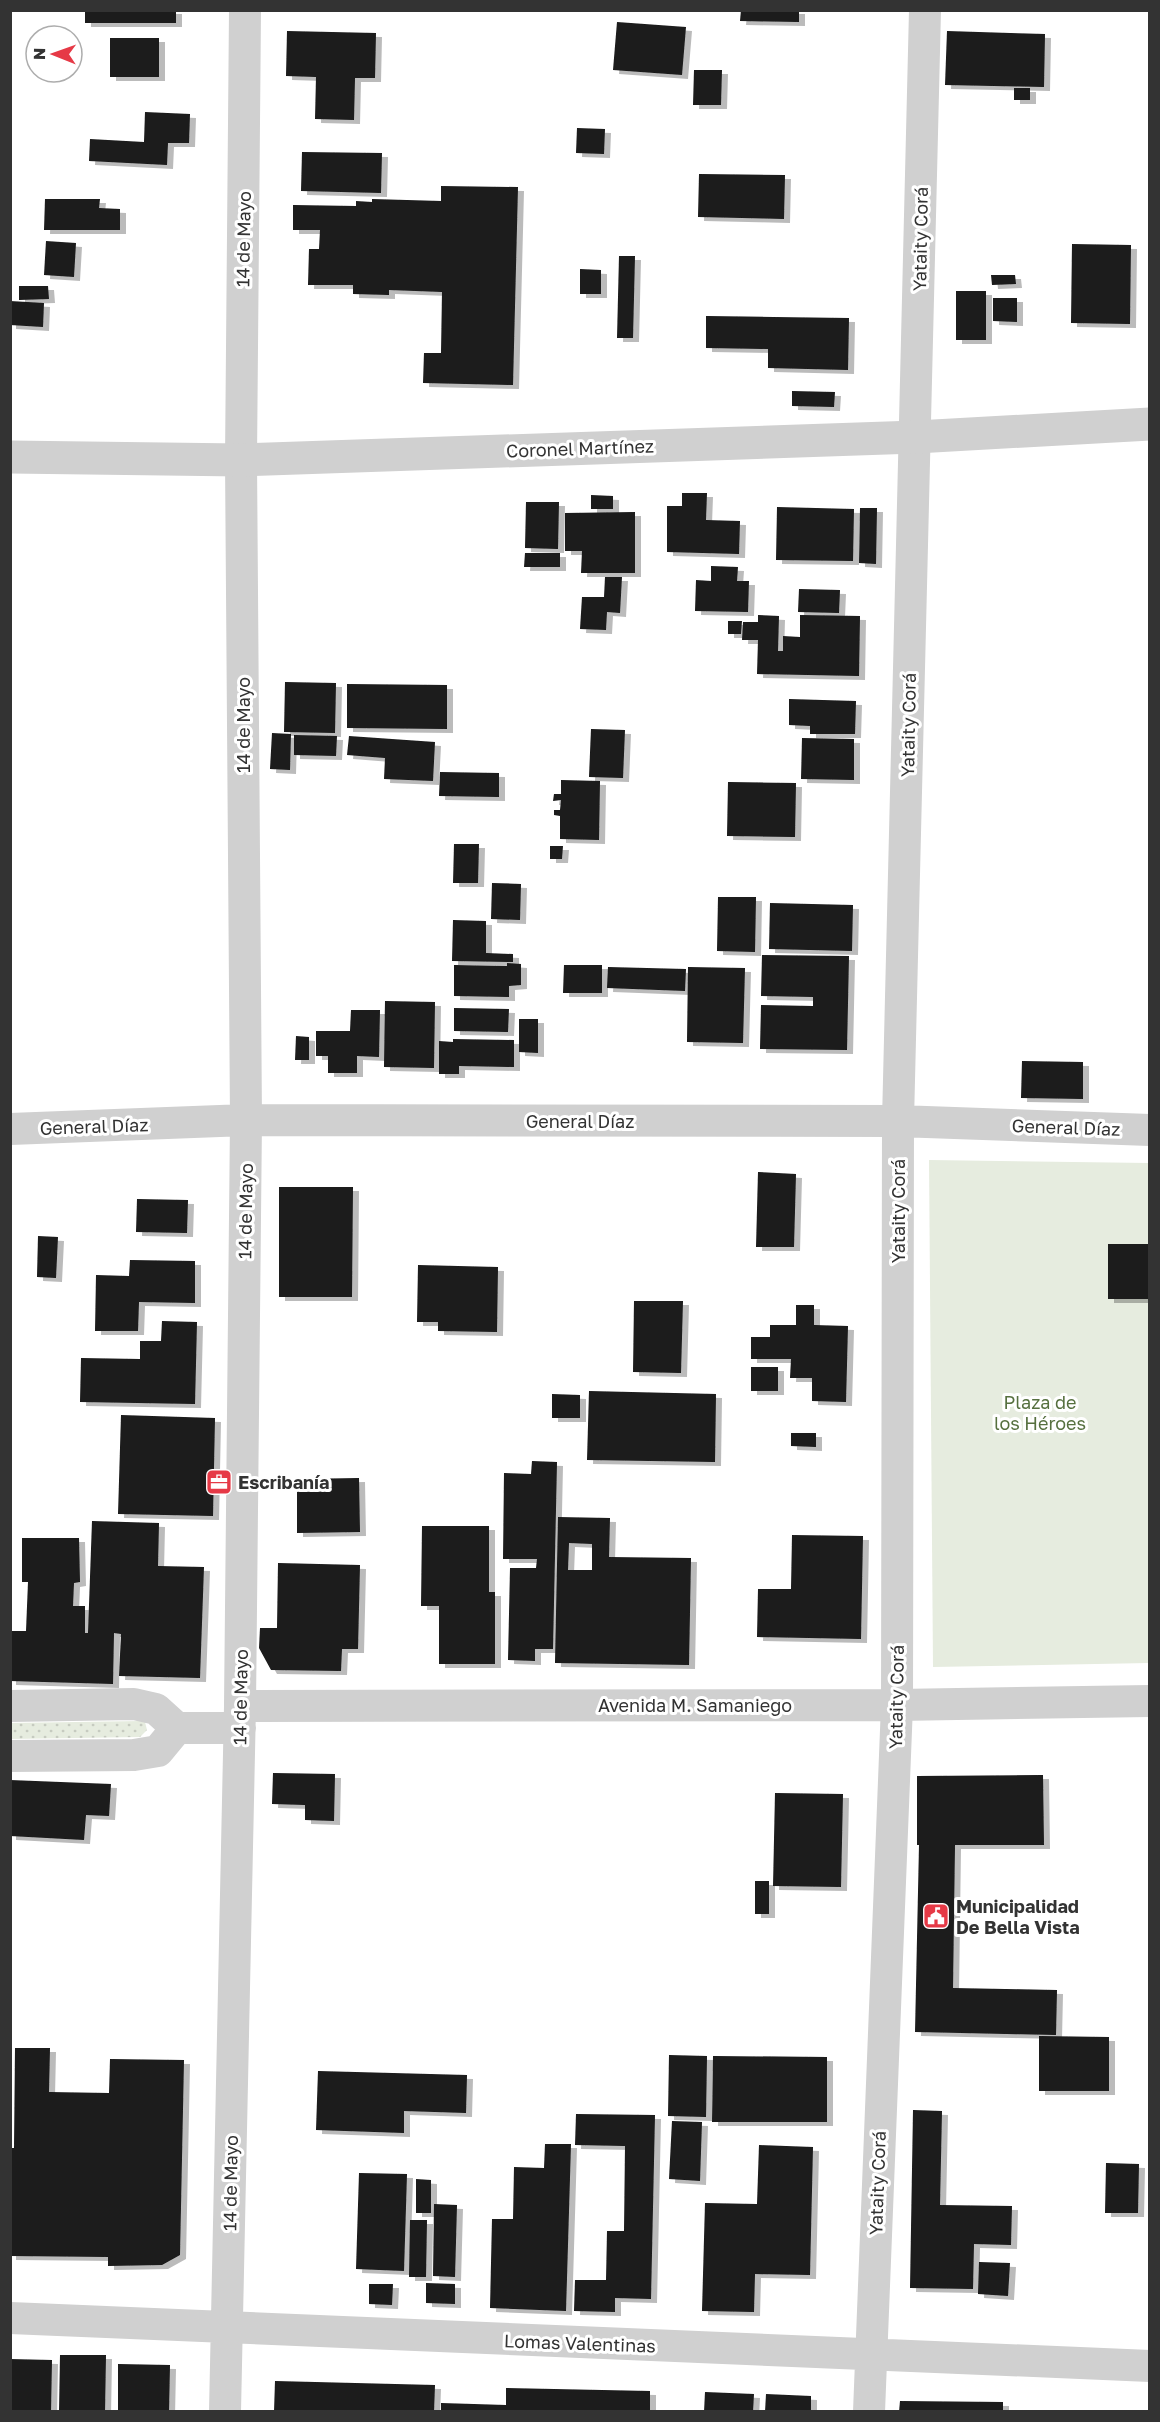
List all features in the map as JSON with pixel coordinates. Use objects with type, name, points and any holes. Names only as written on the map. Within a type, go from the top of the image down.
[{"type":"street","name":"14 de Mayo","points":[[225,2412],[240,1717],[246,1120],[241,460],[245,10]]},
{"type":"street","name":"Yataity Corá","points":[[869,2412],[897,1705],[898,1121],[925,10]]},
{"type":"street","name":"Coronel Martínez","points":[[10,457],[241,460],[915,437],[1149,424]]},
{"type":"street","name":"General Díaz","points":[[10,1129],[246,1120],[898,1121],[1149,1130]]},
{"type":"street","name":"Avenida M. Samaniego","points":[[177,1728],[240,1717],[1149,1701]]},
{"type":"street","points":[[10,1706],[134,1704],[156,1709],[177,1728],[158,1751],[134,1755],[10,1756]]},
{"type":"street","name":"Lomas Valentinas","points":[[10,2318],[227,2329],[1149,2366]]},
{"type":"green space","name":"Plaza de los Héroes","points":[[929,1160],[1149,1163],[1149,1663],[933,1667]]},
{"type":"green space","points":[[145,1722],[147,1730],[140,1737],[11,1739],[10,1723]]},
{"type":"building","points":[[85,10],[176,10],[176,23],[85,23]]},
{"type":"building","points":[[741,10],[799,10],[799,22],[740,21]]},
{"type":"building","points":[[617,22],[686,27],[682,75],[613,70]]},
{"type":"building","points":[[287,31],[376,33],[375,78],[355,78],[354,120],[315,119],[316,77],[286,76]]},
{"type":"building","points":[[947,31],[1045,34],[1044,87],[945,85]]},
{"type":"building","points":[[110,38],[159,38],[159,77],[110,77]]},
{"type":"building","points":[[694,70],[722,70],[721,105],[693,105]]},
{"type":"building","points":[[1014,88],[1030,88],[1030,100],[1014,100]]},
{"type":"building","points":[[145,112],[190,114],[189,143],[168,143],[167,165],[89,161],[90,139],[144,142]]},
{"type":"building","points":[[577,128],[605,129],[604,154],[576,153]]},
{"type":"building","points":[[302,152],[382,153],[381,193],[301,191]]},
{"type":"building","points":[[699,174],[785,175],[784,219],[698,217]]},
{"type":"building","points":[[441,186],[518,187],[513,385],[423,383],[424,353],[441,353],[442,292],[389,290],[389,295],[353,294],[353,285],[308,285],[309,249],[319,249],[320,230],[293,230],[293,205],[356,206],[356,201],[372,202],[372,199],[441,201]]},
{"type":"building","points":[[45,199],[100,199],[99,208],[120,209],[120,230],[44,230]]},
{"type":"building","points":[[46,241],[76,243],[74,277],[44,275]]},
{"type":"building","points":[[1072,244],[1131,245],[1130,324],[1071,323]]},
{"type":"building","points":[[619,256],[635,256],[633,338],[617,338]]},
{"type":"building","points":[[580,269],[601,270],[601,294],[580,294]]},
{"type":"building","points":[[991,275],[1015,275],[1016,284],[992,285]]},
{"type":"building","points":[[19,286],[48,286],[49,299],[19,300]]},
{"type":"building","points":[[956,291],[986,291],[986,340],[956,340]]},
{"type":"building","points":[[993,298],[1017,298],[1017,322],[993,321]]},
{"type":"building","points":[[10,301],[44,303],[43,327],[10,325]]},
{"type":"building","points":[[706,316],[849,318],[848,370],[768,368],[768,349],[706,348]]},
{"type":"building","points":[[792,391],[835,392],[834,407],[792,406]]},
{"type":"building","points":[[682,493],[707,493],[706,520],[740,521],[739,554],[667,552],[667,506],[682,506]]},
{"type":"building","points":[[591,495],[613,496],[613,509],[591,509]]},
{"type":"building","points":[[526,502],[559,502],[558,549],[525,548]]},
{"type":"building","points":[[777,507],[854,509],[853,561],[776,560]]},
{"type":"building","points":[[860,508],[877,508],[876,564],[859,563]]},
{"type":"building","points":[[635,512],[635,573],[581,573],[582,551],[565,551],[565,513]]},
{"type":"building","points":[[525,553],[560,553],[560,567],[524,567]]},
{"type":"building","points":[[711,566],[738,567],[737,581],[749,581],[748,612],[695,611],[696,580],[711,581]]},
{"type":"building","points":[[605,577],[622,577],[620,613],[607,612],[606,630],[580,629],[582,597],[604,597]]},
{"type":"building","points":[[799,589],[840,590],[839,613],[798,612]]},
{"type":"building","points":[[758,615],[779,616],[778,651],[783,651],[783,636],[800,637],[800,615],[860,616],[859,676],[757,674],[758,640],[742,640],[743,622],[758,622]]},
{"type":"building","points":[[728,621],[742,621],[741,634],[728,634]]},
{"type":"building","points":[[285,682],[336,683],[335,733],[284,732]]},
{"type":"building","points":[[347,684],[447,685],[447,729],[347,728]]},
{"type":"building","points":[[789,699],[856,701],[855,734],[810,734],[810,726],[789,725]]},
{"type":"building","points":[[591,729],[625,730],[623,778],[589,777]]},
{"type":"building","points":[[272,733],[291,734],[290,770],[270,769]]},
{"type":"building","points":[[294,735],[337,736],[336,756],[294,755]]},
{"type":"building","points":[[349,736],[435,742],[433,781],[384,779],[385,758],[347,755]]},
{"type":"building","points":[[802,738],[854,739],[854,780],[801,779]]},
{"type":"building","points":[[440,772],[499,773],[499,797],[439,796]]},
{"type":"building","points":[[561,780],[600,781],[599,840],[560,839],[560,816],[554,815],[554,810],[560,810],[561,800],[553,801],[554,794],[561,794]]},
{"type":"building","points":[[728,782],[796,783],[795,837],[727,836]]},
{"type":"building","points":[[454,844],[479,844],[478,883],[453,883]]},
{"type":"building","points":[[550,846],[563,846],[562,859],[550,859]]},
{"type":"building","points":[[492,883],[521,884],[520,920],[491,919]]},
{"type":"building","points":[[718,897],[756,897],[755,952],[717,951]]},
{"type":"building","points":[[770,903],[853,905],[852,951],[769,949]]},
{"type":"building","points":[[453,920],[486,921],[486,953],[513,954],[513,962],[452,961]]},
{"type":"building","points":[[762,955],[849,956],[847,1050],[760,1049],[761,1005],[813,1006],[813,997],[761,996]]},
{"type":"building","points":[[507,963],[521,964],[521,985],[509,986],[509,997],[454,996],[454,965],[507,966]]},
{"type":"building","points":[[564,965],[602,965],[602,993],[563,993]]},
{"type":"building","points":[[608,967],[686,969],[685,991],[607,988]]},
{"type":"building","points":[[688,967],[745,968],[743,1043],[687,1042]]},
{"type":"building","points":[[385,1001],[435,1002],[434,1068],[384,1067]]},
{"type":"building","points":[[454,1008],[509,1009],[508,1032],[454,1031]]},
{"type":"building","points":[[351,1010],[380,1010],[379,1057],[357,1056],[357,1073],[328,1073],[328,1056],[316,1056],[316,1031],[350,1031]]},
{"type":"building","points":[[519,1019],[538,1019],[538,1053],[519,1052]]},
{"type":"building","points":[[296,1036],[309,1037],[309,1060],[295,1060]]},
{"type":"building","points":[[453,1039],[514,1040],[514,1067],[459,1066],[459,1074],[439,1074],[439,1041],[453,1042]]},
{"type":"building","points":[[1022,1061],[1083,1062],[1083,1099],[1021,1098]]},
{"type":"building","points":[[758,1172],[796,1174],[794,1247],[756,1247]]},
{"type":"building","points":[[279,1187],[353,1187],[352,1297],[279,1297]]},
{"type":"building","points":[[137,1199],[188,1200],[187,1233],[136,1232]]},
{"type":"building","points":[[38,1236],[58,1237],[56,1278],[37,1277]]},
{"type":"building","points":[[1108,1244],[1150,1244],[1150,1299],[1108,1299]]},
{"type":"building","points":[[130,1260],[195,1261],[195,1303],[139,1302],[138,1331],[95,1331],[96,1275],[129,1276]]},
{"type":"building","points":[[418,1265],[498,1267],[497,1332],[438,1331],[438,1322],[417,1322]]},
{"type":"building","points":[[634,1301],[683,1301],[681,1373],[633,1372]]},
{"type":"building","points":[[796,1305],[814,1305],[814,1325],[848,1326],[846,1402],[812,1401],[812,1378],[790,1378],[791,1359],[751,1359],[751,1337],[770,1337],[770,1325],[796,1325]]},
{"type":"building","points":[[162,1321],[197,1322],[195,1404],[80,1402],[81,1358],[140,1359],[140,1341],[161,1341]]},
{"type":"building","points":[[751,1367],[778,1367],[778,1391],[751,1391]]},
{"type":"building","points":[[589,1391],[716,1394],[715,1462],[587,1460]]},
{"type":"building","points":[[552,1394],[580,1395],[580,1418],[552,1418]]},
{"type":"building","points":[[121,1415],[215,1418],[213,1516],[118,1514]]},
{"type":"building","points":[[791,1433],[816,1433],[816,1447],[791,1446]]},
{"type":"building","points":[[532,1461],[557,1462],[553,1649],[535,1649],[535,1661],[508,1660],[510,1568],[536,1568],[537,1559],[503,1559],[504,1473],[531,1474]]},
{"type":"building","points":[[359,1478],[360,1532],[297,1533],[297,1479]]},
{"type":"building","points":[[558,1517],[610,1518],[609,1557],[691,1558],[689,1665],[555,1663]],"holes":[[[569,1543],[592,1544],[592,1570],[568,1570]]]},
{"type":"building","points":[[92,1521],[159,1523],[158,1566],[204,1567],[200,1678],[119,1676],[121,1634],[114,1633],[113,1684],[10,1681],[10,1631],[26,1631],[28,1582],[22,1582],[22,1538],[79,1538],[80,1582],[74,1583],[73,1606],[85,1606],[85,1633],[88,1633]]},
{"type":"building","points":[[422,1526],[489,1526],[489,1592],[495,1592],[495,1664],[439,1664],[439,1606],[421,1606]]},
{"type":"building","points":[[792,1535],[863,1536],[861,1639],[757,1637],[758,1589],[791,1589]]},
{"type":"building","points":[[278,1563],[360,1565],[358,1649],[342,1649],[341,1671],[271,1670],[259,1648],[260,1628],[277,1628]]},
{"type":"building","points":[[273,1773],[335,1774],[334,1821],[305,1820],[305,1805],[272,1804]]},
{"type":"building","name":"Municipalidad De Bella Vista","points":[[1043,1775],[1044,1845],[955,1845],[953,1988],[1057,1990],[1056,2035],[915,2032],[919,1845],[917,1845],[917,1776]]},
{"type":"building","points":[[10,1780],[111,1784],[109,1816],[86,1815],[84,1840],[10,1836]]},
{"type":"building","points":[[775,1793],[843,1794],[841,1887],[773,1886]]},
{"type":"building","points":[[755,1881],[769,1881],[769,1914],[755,1914]]},
{"type":"building","points":[[1039,2036],[1109,2037],[1109,2091],[1039,2091]]},
{"type":"building","points":[[15,2048],[50,2048],[49,2092],[109,2093],[110,2059],[184,2060],[180,2255],[162,2265],[108,2266],[108,2257],[10,2256],[10,2148],[14,2148]]},
{"type":"building","points":[[669,2055],[707,2056],[706,2117],[668,2116]]},
{"type":"building","points":[[713,2056],[827,2057],[827,2122],[712,2122]]},
{"type":"building","points":[[318,2071],[467,2075],[466,2113],[404,2111],[404,2133],[316,2130]]},
{"type":"building","points":[[913,2110],[942,2111],[940,2205],[1012,2206],[1011,2245],[974,2244],[973,2289],[910,2288]]},
{"type":"building","points":[[576,2114],[655,2115],[651,2299],[615,2298],[615,2312],[574,2311],[575,2280],[606,2280],[607,2231],[624,2231],[625,2146],[575,2145]]},
{"type":"building","points":[[672,2121],[702,2122],[700,2181],[669,2179]]},
{"type":"building","points":[[545,2144],[571,2144],[566,2311],[490,2308],[492,2219],[513,2219],[514,2167],[544,2168]]},
{"type":"building","points":[[759,2145],[813,2147],[810,2275],[755,2274],[754,2312],[702,2311],[705,2203],[757,2204]]},
{"type":"building","points":[[1106,2163],[1139,2164],[1138,2213],[1105,2213]]},
{"type":"building","points":[[359,2173],[407,2174],[404,2271],[356,2269]]},
{"type":"building","points":[[416,2179],[431,2180],[431,2213],[416,2213]]},
{"type":"building","points":[[434,2204],[457,2205],[455,2277],[433,2276]]},
{"type":"building","points":[[410,2220],[427,2220],[426,2277],[409,2277]]},
{"type":"building","points":[[979,2262],[1010,2263],[1008,2296],[978,2294]]},
{"type":"building","points":[[426,2283],[455,2284],[455,2304],[426,2303]]},
{"type":"building","points":[[369,2284],[393,2284],[392,2305],[369,2304]]},
{"type":"building","points":[[60,2355],[106,2355],[105,2412],[59,2412]]},
{"type":"building","points":[[10,2359],[52,2360],[51,2412],[10,2412]]},
{"type":"building","points":[[118,2364],[170,2365],[169,2412],[118,2412]]},
{"type":"building","points":[[275,2381],[435,2385],[434,2412],[274,2412]]},
{"type":"building","points":[[506,2388],[650,2391],[650,2412],[441,2412],[441,2403],[506,2405]]},
{"type":"building","points":[[705,2392],[754,2394],[753,2412],[704,2412]]},
{"type":"building","points":[[766,2394],[811,2396],[811,2412],[765,2412]]},
{"type":"building","points":[[900,2401],[1003,2402],[1003,2412],[899,2412]]},
{"type":"place","name":"Escribanía","points":[[219,1482]]},
{"type":"place","name":"Municipalidad De Bella Vista","points":[[936,1916]]}]
